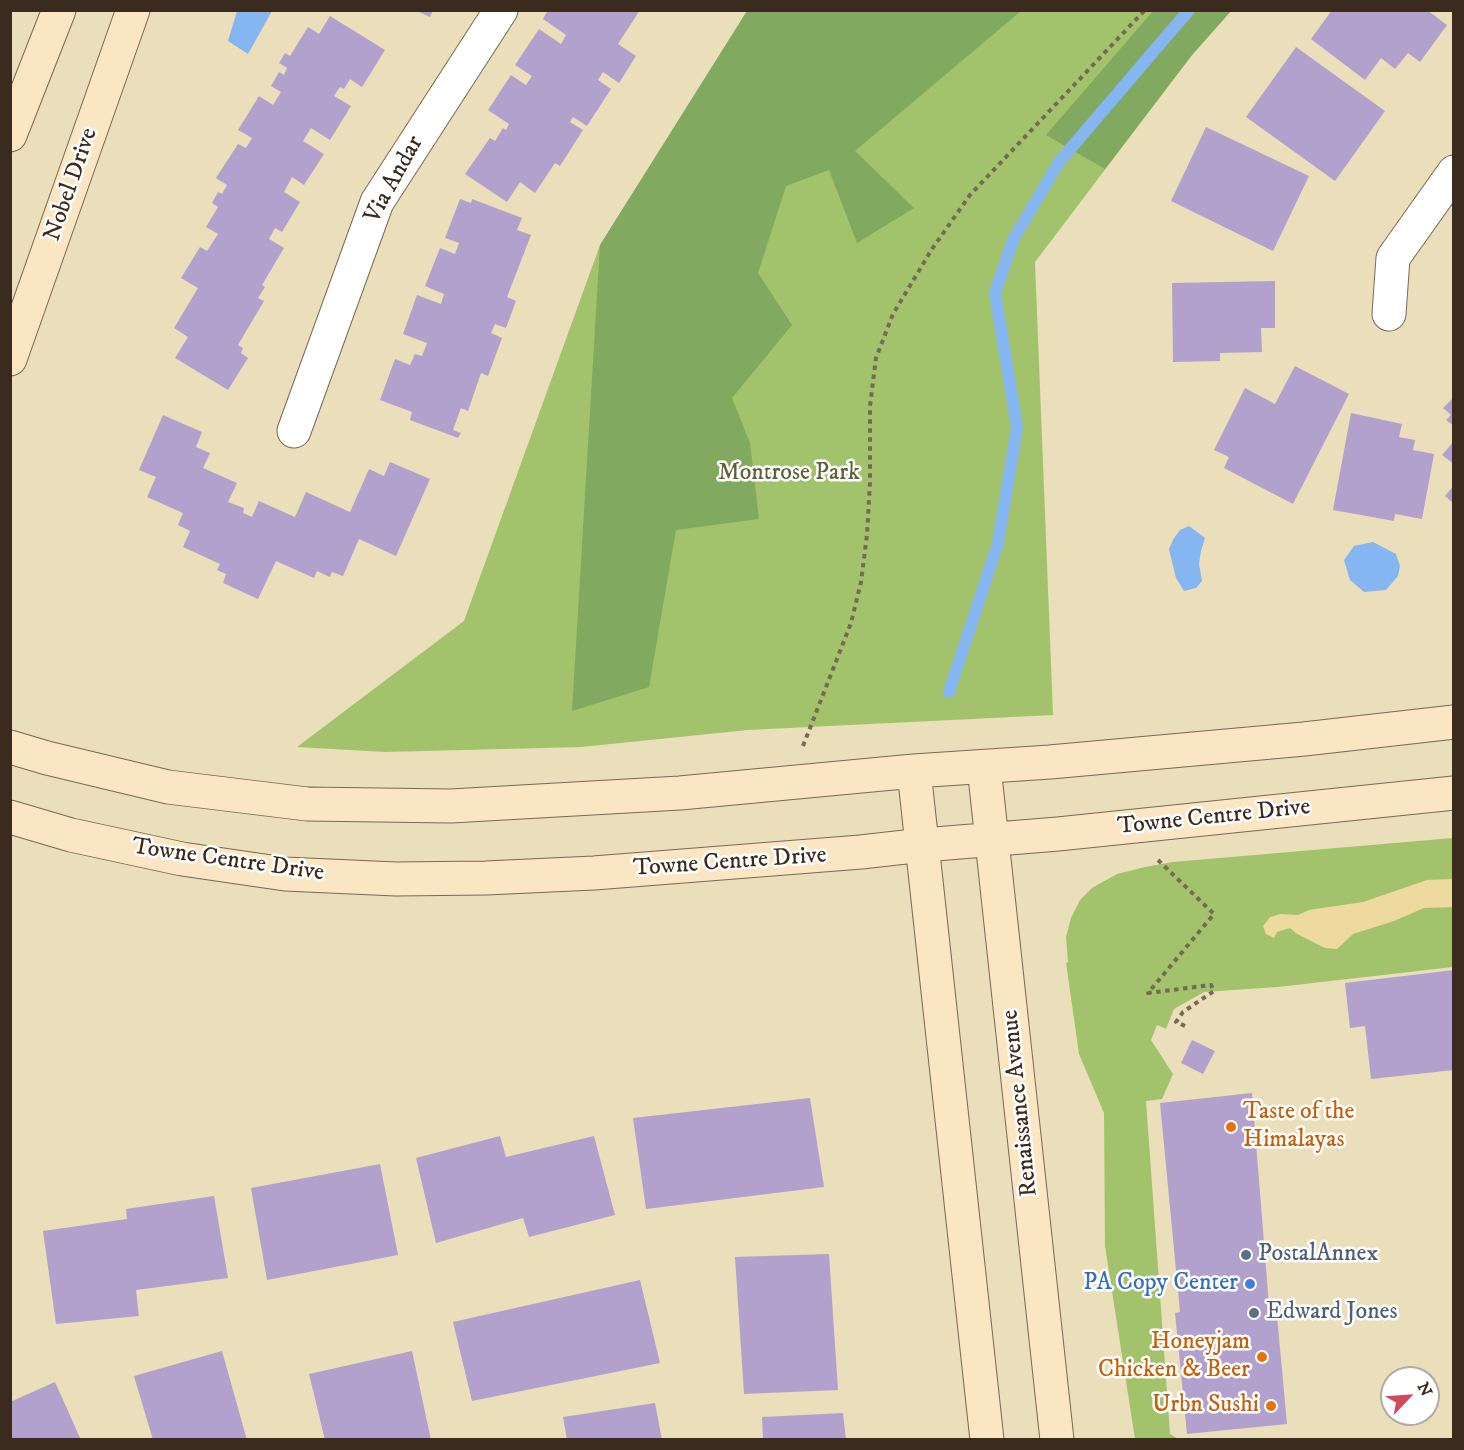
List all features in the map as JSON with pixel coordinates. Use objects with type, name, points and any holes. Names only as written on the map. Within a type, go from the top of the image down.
[{"type":"main road","points":[[10,135],[58,10]]},
{"type":"main road","name":"Nobel Drive","points":[[10,359],[133,10]]},
{"type":"main road","points":[[10,747],[168,787],[307,804],[451,806],[680,793],[1304,739],[1454,722]]},
{"type":"main road","name":"Renaissance Avenue","points":[[984,767],[1057,1440]]},
{"type":"main road","points":[[914,771],[987,1440]]},
{"type":"main road","name":"Towne Centre Drive","points":[[10,817],[71,835],[182,859],[285,874],[396,879],[486,878],[594,873],[850,853],[1454,793]]},
{"type":"street","name":"Via Andar","points":[[294,431],[377,202],[501,10]]},
{"type":"street","points":[[1389,314],[1393,258],[1454,172]]},
{"type":"path","points":[[803,746],[851,623],[861,582],[870,483],[870,406],[876,358],[893,314],[932,249],[970,195],[1145,10]]},
{"type":"path","points":[[1158,860],[1214,914],[1148,993],[1211,985],[1214,991],[1183,1012],[1176,1022],[1185,1026]]},
{"type":"green space","name":"Montrose Park","points":[[747,11],[1231,11],[1192,55],[1035,262],[1053,715],[748,730],[581,747],[385,752],[297,747],[464,621],[600,245]]},
{"type":"green space","points":[[747,11],[1021,11],[855,151],[914,208],[857,243],[829,170],[786,186],[758,273],[792,325],[732,398],[750,443],[759,519],[676,530],[649,687],[572,711],[600,245]]},
{"type":"green space","points":[[1153,11],[1231,11],[1192,55],[1105,169],[1046,135]]},
{"type":"green space","points":[[1453,838],[1453,967],[1278,987],[1204,992],[1174,1009],[1166,1029],[1157,1025],[1151,1040],[1173,1074],[1162,1099],[1146,1101],[1170,1434],[1178,1439],[1135,1439],[1105,1246],[1104,1113],[1079,1054],[1066,963],[1068,962],[1066,937],[1071,918],[1080,900],[1092,888],[1117,874],[1173,862]]},
{"type":"sand","points":[[1453,879],[1453,907],[1424,908],[1394,921],[1353,934],[1337,949],[1325,948],[1290,928],[1277,932],[1274,938],[1266,934],[1263,926],[1270,917],[1280,914],[1298,915],[1309,910],[1363,902],[1427,880]]},
{"type":"water","points":[[237,11],[272,11],[248,54],[228,41]]},
{"type":"water","points":[[1189,526],[1205,538],[1199,564],[1202,581],[1196,588],[1184,591],[1176,578],[1169,549],[1180,530]]},
{"type":"water","points":[[1373,542],[1396,554],[1400,566],[1398,576],[1386,590],[1364,592],[1350,580],[1344,560],[1354,546]]},
{"type":"building","points":[[415,10],[433,10],[430,17]]},
{"type":"building","points":[[548,10],[640,10],[618,44],[636,56],[619,83],[603,72],[598,80],[611,89],[587,126],[573,117],[570,122],[583,130],[560,166],[555,163],[535,193],[520,182],[507,202],[465,174],[490,138],[495,141],[503,128],[506,130],[509,124],[488,110],[511,75],[526,85],[532,76],[515,65],[539,29],[561,44],[566,35],[543,19]]},
{"type":"building","points":[[1332,10],[1427,10],[1447,25],[1420,62],[1408,53],[1395,69],[1381,58],[1365,80],[1311,39]]},
{"type":"building","points":[[330,16],[385,50],[362,87],[350,79],[344,89],[340,87],[334,96],[351,106],[330,140],[311,128],[303,141],[324,154],[304,185],[292,177],[284,192],[300,202],[282,232],[275,228],[269,239],[284,248],[262,285],[265,287],[258,298],[264,301],[238,345],[243,348],[241,353],[248,358],[228,390],[175,358],[188,337],[174,328],[198,288],[181,278],[200,247],[207,251],[218,234],[206,227],[218,207],[212,203],[218,192],[222,194],[227,185],[216,178],[238,144],[246,148],[252,138],[238,130],[259,96],[273,105],[281,92],[271,86],[279,72],[284,75],[287,68],[279,63],[285,53],[290,56],[308,27],[319,34]]},
{"type":"building","points":[[1296,47],[1385,111],[1335,181],[1246,117]]},
{"type":"building","points":[[1206,127],[1309,176],[1273,251],[1171,201]]},
{"type":"building","points":[[460,199],[471,203],[472,199],[522,218],[517,230],[531,235],[507,297],[516,301],[506,328],[495,324],[491,333],[502,338],[488,376],[481,373],[468,411],[461,408],[453,430],[461,433],[458,438],[410,420],[412,412],[380,400],[395,359],[410,365],[415,354],[422,356],[427,343],[403,334],[417,295],[441,304],[444,294],[425,286],[440,248],[455,254],[459,243],[445,238]]},
{"type":"building","points":[[1275,281],[1275,328],[1261,328],[1262,352],[1220,353],[1220,361],[1173,362],[1172,283]]},
{"type":"building","points":[[1295,366],[1349,394],[1293,504],[1224,468],[1229,457],[1214,450],[1245,388],[1275,404]]},
{"type":"building","points":[[1454,397],[1454,426],[1446,420],[1451,415],[1443,408]]},
{"type":"building","points":[[1351,413],[1402,424],[1399,437],[1415,440],[1413,450],[1434,454],[1422,519],[1395,514],[1394,521],[1333,510]]},
{"type":"building","points":[[163,415],[202,432],[196,447],[210,453],[203,468],[237,483],[228,502],[244,508],[243,513],[252,517],[259,501],[295,517],[306,492],[350,512],[369,469],[384,476],[390,462],[430,479],[396,556],[359,539],[343,576],[332,572],[330,577],[317,571],[314,578],[276,561],[258,599],[223,583],[226,574],[217,570],[220,564],[183,547],[190,531],[178,525],[183,513],[147,497],[156,477],[139,470]]},
{"type":"building","points":[[1454,441],[1454,464],[1442,455]]},
{"type":"building","points":[[1454,485],[1454,504],[1445,496]]},
{"type":"building","points":[[1454,970],[1454,1070],[1371,1079],[1365,1026],[1350,1028],[1345,983]]},
{"type":"building","points":[[1192,1040],[1215,1051],[1203,1074],[1181,1063]]},
{"type":"building","points":[[1252,1093],[1269,1305],[1276,1305],[1287,1424],[1187,1434],[1175,1313],[1180,1312],[1160,1103]]},
{"type":"building","points":[[810,1098],[824,1187],[646,1209],[633,1118]]},
{"type":"building","points":[[500,1136],[506,1157],[594,1136],[615,1215],[529,1237],[523,1218],[436,1243],[416,1158]]},
{"type":"building","points":[[380,1164],[398,1255],[267,1280],[251,1188]]},
{"type":"building","points":[[214,1196],[228,1278],[136,1290],[139,1316],[56,1324],[43,1231],[127,1219],[126,1209]]},
{"type":"building","points":[[829,1254],[838,1390],[744,1394],[735,1257]]},
{"type":"building","points":[[640,1280],[660,1363],[472,1401],[453,1322]]},
{"type":"building","points":[[222,1351],[247,1440],[153,1440],[134,1376]]},
{"type":"building","points":[[412,1351],[431,1440],[325,1440],[309,1374]]},
{"type":"building","points":[[55,1382],[81,1440],[10,1440],[10,1402]]},
{"type":"building","points":[[655,1403],[662,1440],[567,1440],[563,1417]]},
{"type":"building","points":[[843,1413],[846,1440],[763,1440],[762,1417]]},
{"type":"waterway","points":[[949,692],[998,543],[1017,427],[995,293],[1013,240],[1059,162],[1189,10]]},
{"type":"place","name":"Taste of the Himalayas","points":[[1231,1127]]},
{"type":"place","name":"PostalAnnex","points":[[1246,1255]]},
{"type":"place","name":"PA Copy Center","points":[[1250,1284]]},
{"type":"place","name":"Edward Jones","points":[[1254,1313]]},
{"type":"place","name":"Honeyjam Chicken & Beer","points":[[1262,1357]]},
{"type":"place","name":"Urbn Sushi","points":[[1271,1406]]}]
